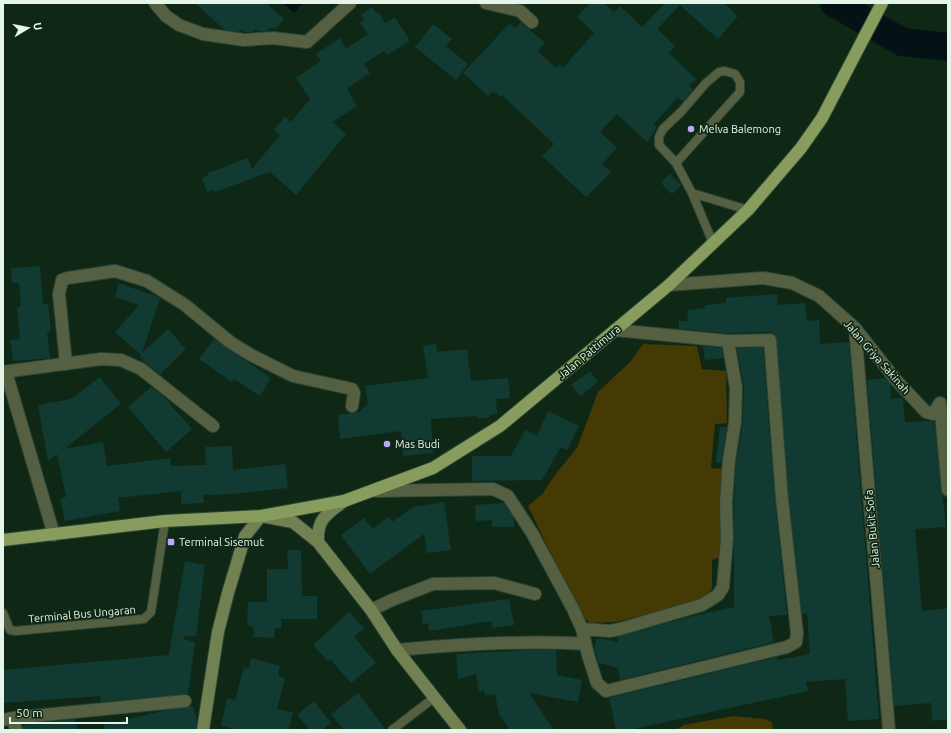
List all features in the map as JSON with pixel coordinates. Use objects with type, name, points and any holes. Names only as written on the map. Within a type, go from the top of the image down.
[{"type":"main road","name":"Jalan Pattimura","points":[[3,540],[164,521],[262,516],[344,501],[433,468],[476,443],[500,426],[669,285],[748,210],[805,142],[822,118],[882,3]]},
{"type":"main road","points":[[318,542],[318,529],[324,517],[344,501]]},
{"type":"main road","points":[[203,730],[218,632],[228,593],[245,536],[262,516],[293,522],[318,542],[371,610],[397,650],[460,730]]},
{"type":"street","points":[[155,3],[166,16],[179,26],[203,34],[244,40],[273,38],[307,42],[350,3]]},
{"type":"street","points":[[486,3],[520,11],[532,22]]},
{"type":"street","points":[[66,364],[59,294],[62,280],[115,271],[147,281],[185,306],[230,342],[257,358],[293,376],[352,389],[354,393],[352,406]]},
{"type":"street","name":"Jalan Griya Sakinah","points":[[669,285],[763,278],[792,283],[819,296],[855,328],[896,380],[921,407],[933,414],[944,403]]},
{"type":"street","name":"Jalan Bukit Sofa","points":[[855,328],[889,730]]},
{"type":"street","points":[[373,491],[493,489],[508,496],[532,533],[582,629],[597,683],[606,690],[787,648],[796,642],[797,633],[782,499],[770,340],[728,341],[615,330]]},
{"type":"street","points":[[582,629],[610,631],[620,629],[702,605],[718,595],[723,587],[727,538],[726,503],[729,460],[735,422],[736,388],[728,341]]},
{"type":"street","points":[[54,535],[5,372],[110,358],[130,362],[213,426]]},
{"type":"street","points":[[944,403],[948,490]]},
{"type":"street","points":[[371,610],[433,584],[494,583],[535,594]]},
{"type":"street","points":[[397,650],[477,643],[547,642],[585,644]]},
{"type":"street","points":[[8,719],[185,702]]},
{"type":"street","points":[[8,719],[16,730]]},
{"type":"lane","points":[[676,163],[740,92],[740,82],[735,74],[725,70],[719,72],[706,83],[681,112],[663,129],[659,137],[659,145],[676,163],[692,193],[713,243]]},
{"type":"lane","points":[[692,193],[748,210]]},
{"type":"lane","name":"Terminal Bus Ungaran","points":[[3,612],[10,630],[15,631],[144,619],[151,612],[164,521]]},
{"type":"lane","points":[[392,730],[435,697]]},
{"type":"shaded area","points":[[283,3],[303,3],[294,13]]},
{"type":"shaded area","points":[[643,344],[697,346],[702,369],[726,371],[727,423],[715,424],[711,468],[723,469],[721,557],[712,560],[712,588],[702,603],[655,612],[616,622],[590,623],[580,614],[528,506],[543,493],[554,476],[577,448],[598,392],[631,361]]},
{"type":"shaded area","points":[[733,716],[765,719],[772,722],[773,730],[676,730],[684,725]]},
{"type":"building","points":[[195,3],[266,3],[284,19],[275,30],[271,27],[267,31],[258,31],[255,29],[252,32],[225,30]]},
{"type":"building","points":[[590,3],[604,3],[614,12],[620,6],[642,27],[665,3],[724,3],[738,16],[718,39],[680,5],[657,29],[675,46],[669,53],[696,79],[689,86],[693,89],[683,102],[678,97],[654,124],[657,128],[647,142],[617,114],[600,132],[617,148],[602,164],[611,172],[586,197],[542,156],[554,144],[502,95],[500,97],[493,91],[488,96],[463,73],[510,23],[515,29],[521,22],[545,43],[538,51],[556,68],[559,64],[563,68],[594,33],[577,17]]},
{"type":"building","points":[[372,7],[376,13],[378,12],[385,23],[395,17],[410,41],[387,55],[384,51],[364,64],[370,73],[347,88],[357,106],[332,122],[346,134],[296,195],[270,172],[215,192],[214,189],[207,192],[202,178],[209,175],[208,173],[248,158],[252,169],[280,135],[274,130],[285,117],[291,122],[310,99],[296,78],[321,61],[316,54],[340,38],[346,49],[368,34],[360,23],[364,20],[361,15]]},
{"type":"building","points":[[433,24],[452,39],[446,46],[468,64],[456,80],[415,47]]},
{"type":"building","points":[[670,174],[681,185],[672,194],[661,183]]},
{"type":"building","points":[[40,266],[43,304],[48,304],[51,331],[47,332],[50,358],[13,361],[10,340],[20,339],[17,307],[21,307],[19,283],[12,283],[11,268]]},
{"type":"building","points":[[119,283],[160,298],[142,353],[168,329],[186,349],[160,374],[146,364],[139,356],[141,355],[115,332],[139,305],[115,297]]},
{"type":"building","points":[[777,294],[778,305],[805,303],[807,321],[819,320],[820,344],[849,342],[879,719],[848,721],[845,679],[806,682],[808,691],[629,730],[616,730],[609,698],[777,657],[778,660],[810,654],[807,613],[802,614],[789,498],[776,336],[770,332],[728,333],[679,329],[679,321],[688,321],[687,310],[705,308],[705,305],[726,303],[726,298]]},
{"type":"building","points":[[214,339],[271,378],[260,396],[234,379],[232,382],[199,359]]},
{"type":"building","points":[[436,344],[437,352],[467,349],[471,381],[508,378],[510,398],[496,399],[497,414],[489,415],[489,418],[477,418],[477,416],[431,419],[433,453],[403,456],[401,431],[340,439],[338,415],[360,412],[368,403],[365,386],[428,378],[423,346]]},
{"type":"building","points":[[703,346],[722,348],[723,358],[705,360]]},
{"type":"building","points":[[737,348],[763,348],[775,500],[787,615],[769,616],[774,642],[620,680],[618,668],[599,663],[594,648],[597,638],[618,642],[617,637],[693,616],[734,607],[734,503],[736,461],[742,429],[744,388]]},
{"type":"building","points":[[590,371],[598,382],[580,396],[571,385]]},
{"type":"building","points":[[100,377],[121,404],[64,449],[103,442],[107,466],[170,458],[171,466],[206,465],[205,447],[232,446],[233,470],[285,464],[288,488],[234,494],[203,495],[204,503],[181,504],[181,491],[118,498],[120,511],[65,521],[60,498],[66,497],[57,454],[48,461],[38,405],[71,399]]},
{"type":"building","points":[[885,378],[890,384],[891,399],[903,398],[905,422],[934,421],[946,527],[915,529],[922,611],[948,608],[948,719],[932,721],[931,703],[894,706],[867,380]]},
{"type":"building","points":[[151,387],[163,396],[192,429],[166,452],[128,407]]},
{"type":"building","points":[[548,411],[579,426],[567,450],[561,447],[542,480],[472,481],[472,456],[511,456],[525,430],[537,436]]},
{"type":"building","points":[[720,427],[727,427],[721,463],[716,463]]},
{"type":"building","points":[[444,502],[451,550],[427,553],[424,534],[370,574],[341,535],[364,518],[373,529],[388,517],[392,522],[413,507]]},
{"type":"building","points":[[504,503],[514,518],[514,527],[492,527],[492,520],[476,521],[475,505]]},
{"type":"building","points":[[287,550],[301,550],[302,596],[317,596],[317,619],[281,619],[281,628],[275,628],[274,638],[253,637],[254,627],[247,626],[248,602],[267,602],[267,569],[288,569]]},
{"type":"building","points":[[185,561],[205,565],[196,636],[184,636],[183,639],[195,642],[188,694],[101,702],[100,696],[3,703],[3,670],[169,655]]},
{"type":"building","points":[[509,599],[514,625],[492,628],[491,621],[429,631],[428,623],[423,624],[421,611]]},
{"type":"building","points":[[349,612],[364,628],[354,637],[376,663],[351,683],[330,659],[328,661],[313,645]]},
{"type":"building","points":[[556,650],[557,675],[582,680],[578,702],[529,693],[554,730],[510,730],[499,714],[495,694],[485,696],[484,691],[479,692],[476,674],[458,679],[456,654]]},
{"type":"building","points":[[251,658],[280,666],[278,676],[285,678],[277,709],[293,712],[289,730],[240,730],[221,726],[227,698],[235,700],[244,667],[249,668]]},
{"type":"building","points":[[358,693],[386,730],[344,730],[331,714]]},
{"type":"building","points":[[314,701],[331,723],[322,730],[310,730],[297,715]]},
{"type":"building","points":[[193,706],[197,722],[196,730],[104,730],[104,725],[166,710]]},
{"type":"building","points":[[75,719],[78,730],[23,730],[23,725]]},
{"type":"waterway","points":[[834,3],[902,42],[948,47]]},
{"type":"place","name":"Melva Balemong","points":[[691,129]]},
{"type":"place","name":"Mas Budi","points":[[387,444]]},
{"type":"place","name":"Terminal Sisemut","points":[[171,542]]}]
